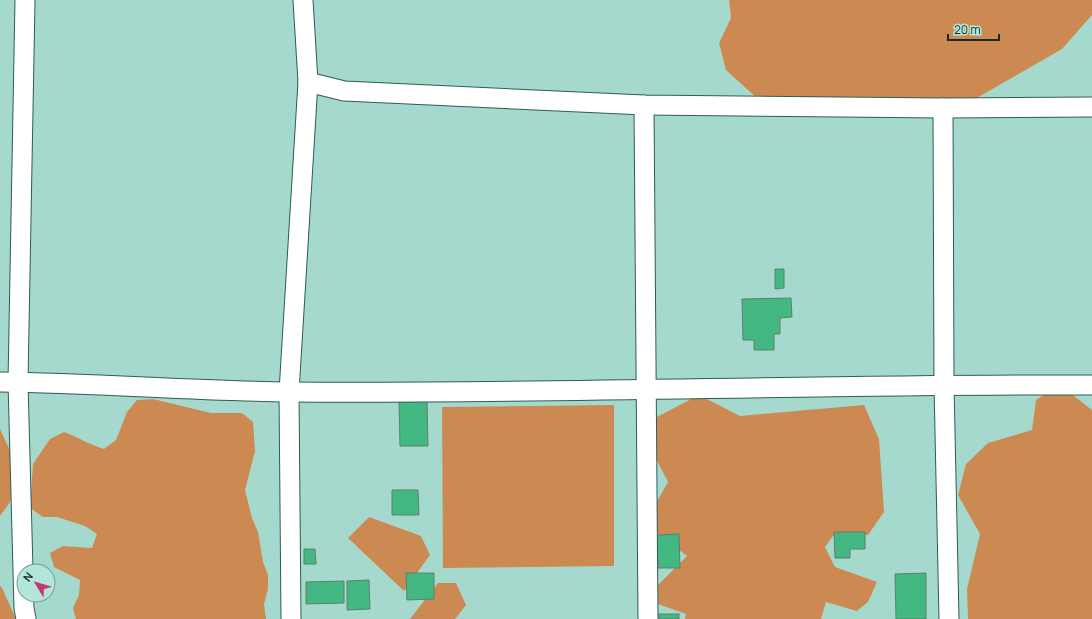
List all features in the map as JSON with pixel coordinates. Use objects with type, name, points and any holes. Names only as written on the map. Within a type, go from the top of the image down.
[{"type":"street","points":[[25,0],[9,382],[24,608],[26,619]]},
{"type":"street","points":[[291,619],[289,392],[308,82],[303,0]]},
{"type":"street","points":[[308,82],[344,91],[644,105],[943,108],[1092,107]]},
{"type":"street","points":[[644,105],[648,619]]},
{"type":"street","points":[[943,108],[944,385],[949,619]]},
{"type":"street","points":[[9,382],[289,392],[646,390],[944,385],[1092,385]]},
{"type":"shaded area","points":[[729,0],[1092,0],[1092,15],[1062,49],[970,102],[769,109],[726,70],[719,43],[731,18]]},
{"type":"shaded area","points":[[1060,385],[1092,410],[1092,619],[968,619],[967,589],[980,534],[958,495],[966,464],[988,443],[1032,430],[1036,400]]},
{"type":"shaded area","points":[[699,395],[740,416],[864,405],[879,439],[884,512],[868,535],[833,536],[825,547],[835,567],[877,582],[868,602],[857,611],[826,602],[821,619],[685,619],[686,614],[644,599],[687,556],[645,523],[668,482],[651,449],[653,419]]},
{"type":"shaded area","points":[[153,399],[211,413],[242,413],[253,422],[255,451],[245,490],[252,518],[258,532],[263,562],[268,575],[268,589],[264,604],[266,619],[76,619],[73,608],[79,595],[80,580],[56,568],[56,563],[53,563],[50,553],[63,546],[92,548],[97,534],[85,526],[57,517],[43,517],[30,508],[33,464],[50,439],[64,432],[104,449],[116,440],[127,412],[137,400]]},
{"type":"shaded area","points":[[614,405],[614,566],[443,568],[442,407]]},
{"type":"shaded area","points":[[0,429],[18,468],[10,502],[0,516]]},
{"type":"shaded area","points":[[369,517],[421,536],[430,555],[404,591],[348,538]]},
{"type":"shaded area","points":[[438,583],[456,583],[466,605],[455,619],[410,619]]},
{"type":"shaded area","points":[[0,586],[2,588],[16,619],[0,619]]},
{"type":"building","points":[[775,269],[784,269],[784,288],[775,289]]},
{"type":"building","points":[[791,298],[792,317],[780,318],[780,334],[774,334],[774,350],[754,350],[754,340],[743,340],[742,299]]},
{"type":"building","points":[[399,401],[427,401],[428,446],[400,446]]},
{"type":"building","points":[[392,490],[418,490],[419,515],[392,515]]},
{"type":"building","points":[[834,532],[865,532],[865,549],[850,549],[850,558],[835,558]]},
{"type":"building","points":[[679,534],[680,568],[658,568],[657,535]]},
{"type":"building","points":[[304,549],[315,549],[316,564],[304,564]]},
{"type":"building","points":[[406,573],[434,573],[434,599],[407,600]]},
{"type":"building","points":[[926,573],[926,619],[896,619],[895,574]]},
{"type":"building","points":[[369,580],[370,609],[347,610],[347,581]]},
{"type":"building","points":[[344,581],[344,603],[306,604],[306,582]]},
{"type":"building","points":[[659,614],[679,614],[679,619],[659,619]]}]
